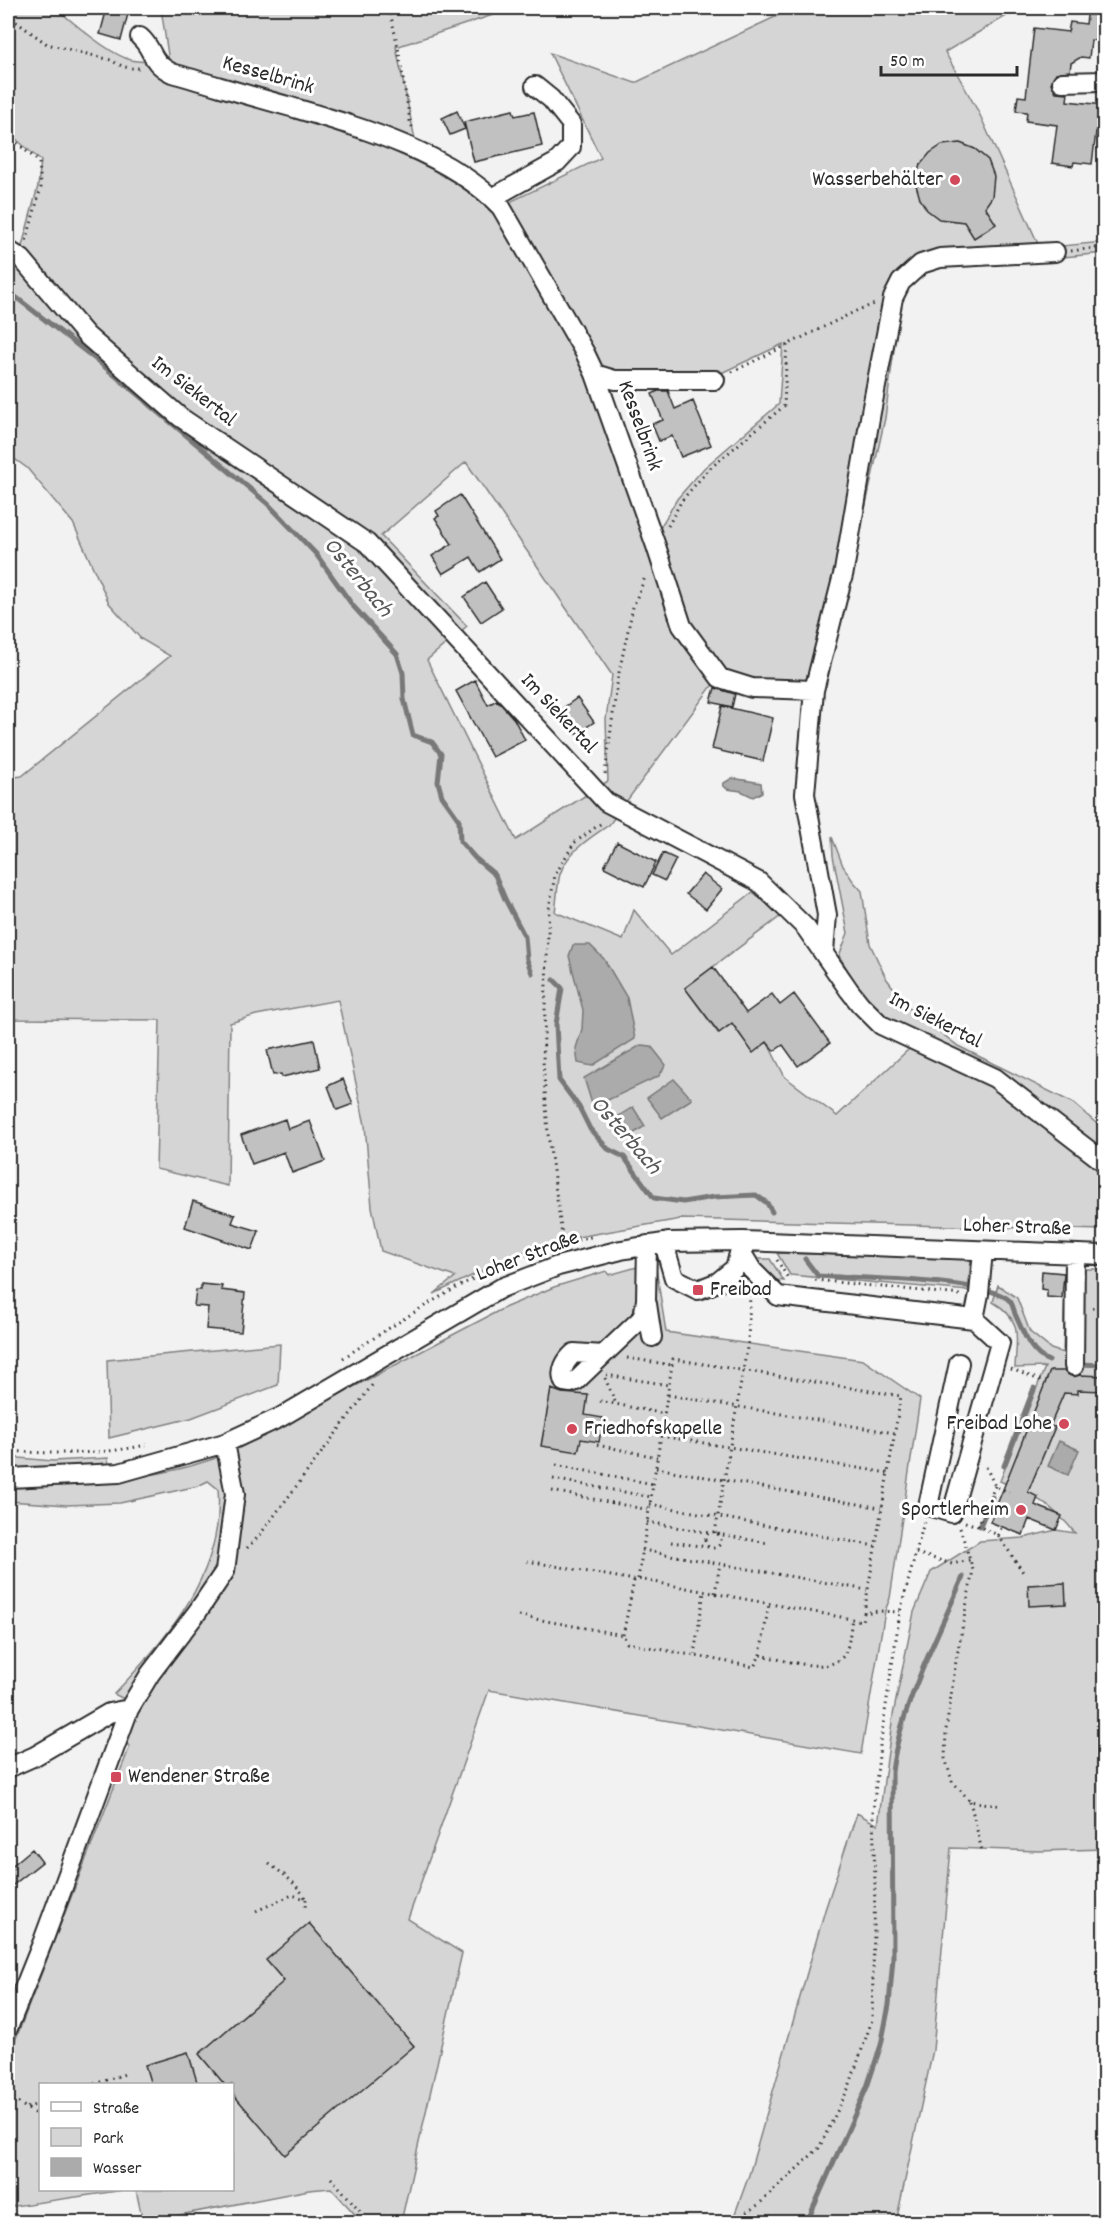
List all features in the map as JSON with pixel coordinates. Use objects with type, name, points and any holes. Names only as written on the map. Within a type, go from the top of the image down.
[{"type":"street","points":[[140,37],[162,68]]},
{"type":"street","name":"Kesselbrink","points":[[162,68],[172,73],[368,129],[456,171],[492,198],[501,207],[595,374],[682,626],[720,678],[752,688],[814,690]]},
{"type":"street","points":[[1062,82],[1104,81]]},
{"type":"street","points":[[492,198],[557,162],[571,147],[572,124],[551,99],[535,86]]},
{"type":"street","points":[[824,951],[827,915],[805,794],[814,690],[844,571],[893,298],[901,282],[921,264],[940,258],[1055,252]]},
{"type":"street","name":"Im Siekertal","points":[[15,254],[86,335],[180,417],[367,543],[606,802],[759,882],[806,928],[860,1004],[881,1025],[995,1078],[1104,1162]]},
{"type":"street","points":[[595,374],[615,380],[715,380]]},
{"type":"street","points":[[668,1242],[668,1254],[674,1278],[698,1290],[718,1282],[735,1268],[743,1241]]},
{"type":"street","points":[[743,1241],[743,1255],[752,1270],[778,1296],[974,1319],[1000,1343],[952,1513],[928,1506],[959,1363]]},
{"type":"street","name":"Loher Straße","points":[[8,1478],[119,1473],[225,1443],[281,1416],[501,1288],[558,1266],[647,1245],[668,1242],[743,1241],[1104,1255]]},
{"type":"street","points":[[601,1364],[643,1317],[646,1300],[647,1245]]},
{"type":"street","points":[[974,1319],[980,1288],[983,1251]]},
{"type":"street","points":[[1074,1366],[1075,1255]]},
{"type":"street","points":[[646,1300],[652,1337]]},
{"type":"street","points":[[8,2028],[43,1941],[129,1709],[150,1674],[225,1571],[235,1494],[225,1443]]},
{"type":"street","points":[[8,1768],[35,1756],[110,1713],[129,1709]]},
{"type":"path","points":[[389,8],[410,121],[422,154]]},
{"type":"path","points":[[8,13],[15,21],[47,44],[111,60],[130,69],[162,68]]},
{"type":"path","points":[[8,135],[39,162],[41,187],[15,254]]},
{"type":"path","points":[[1055,252],[1104,247]]},
{"type":"path","points":[[715,380],[858,310],[893,298]]},
{"type":"path","points":[[563,1244],[548,1134],[543,1061],[549,908],[555,874],[574,843],[609,817],[606,802],[605,766],[618,677],[633,607],[656,546],[682,500],[708,470],[784,406],[787,345]]},
{"type":"path","points":[[341,1359],[448,1292],[515,1260],[594,1236]]},
{"type":"path","points":[[711,1548],[706,1542],[706,1537],[714,1533],[718,1518],[748,1342],[752,1270]]},
{"type":"path","points":[[527,1561],[636,1579],[704,1592],[715,1593],[862,1622],[902,1396],[674,1359],[642,1551],[636,1579],[623,1635],[627,1643],[754,1667],[758,1664],[769,1604]]},
{"type":"path","points":[[601,1364],[672,1365]]},
{"type":"path","points":[[601,1364],[669,1385]]},
{"type":"path","points":[[601,1364],[616,1404]]},
{"type":"path","points":[[1019,1371],[1046,1382]]},
{"type":"path","points":[[668,1395],[895,1433]]},
{"type":"path","points":[[600,1401],[664,1414]]},
{"type":"path","points":[[661,1436],[888,1473]]},
{"type":"path","points":[[8,1451],[117,1452],[147,1444]]},
{"type":"path","points":[[597,1444],[658,1457]]},
{"type":"path","points":[[556,1465],[653,1484]]},
{"type":"path","points":[[987,1467],[995,1486],[1009,1492]]},
{"type":"path","points":[[656,1468],[882,1509]]},
{"type":"path","points":[[553,1479],[651,1497]]},
{"type":"path","points":[[995,1486],[978,1526],[998,1535],[1025,1575]]},
{"type":"path","points":[[552,1491],[649,1510]]},
{"type":"path","points":[[650,1504],[875,1546]]},
{"type":"path","points":[[731,2223],[758,2205],[819,2148],[849,2087],[872,2020],[875,1882],[873,1812],[880,1746],[900,1612],[928,1506]]},
{"type":"path","points":[[952,1513],[957,1520],[973,1570],[956,1661],[946,1730],[945,1758],[952,1781],[970,1801],[982,1851]]},
{"type":"path","points":[[647,1522],[768,1543]]},
{"type":"path","points":[[998,1535],[1002,1526]]},
{"type":"path","points":[[671,1542],[715,1548],[721,1543],[721,1538],[714,1533]]},
{"type":"path","points":[[642,1551],[867,1590]]},
{"type":"path","points":[[916,1553],[952,1564],[970,1560]]},
{"type":"path","points":[[715,1593],[720,1564]]},
{"type":"path","points":[[694,1655],[704,1592]]},
{"type":"path","points":[[864,1613],[900,1612]]},
{"type":"path","points":[[519,1616],[623,1635]]},
{"type":"path","points":[[760,1655],[822,1667],[839,1661],[846,1652],[852,1619]]},
{"type":"path","points":[[970,1801],[1002,1806]]},
{"type":"path","points":[[269,1864],[298,1887],[306,1899],[305,1907]]},
{"type":"path","points":[[256,1911],[292,1895],[306,1899]]},
{"type":"path","points":[[100,2083],[128,2073]]},
{"type":"path","points":[[8,2096],[39,2116]]},
{"type":"path","points":[[27,2108],[39,2103]]},
{"type":"path","points":[[331,2178],[370,2223]]},
{"type":"green space","points":[[8,8],[56,8],[92,37],[123,57],[140,61],[169,62],[161,8],[514,8],[396,47],[417,149],[506,204],[601,158],[550,53],[635,83],[794,8],[1020,8],[945,52],[979,113],[1040,248],[1104,242],[1104,253],[1043,259],[967,262],[928,268],[910,283],[901,296],[885,418],[826,686],[751,684],[720,675],[609,825],[580,846],[568,858],[560,874],[555,912],[623,940],[634,910],[671,955],[753,892],[781,916],[685,988],[718,1033],[732,1024],[753,1052],[767,1042],[785,1077],[837,1116],[910,1048],[860,990],[839,956],[848,933],[833,856],[832,837],[843,866],[862,891],[870,944],[886,978],[909,1008],[958,1046],[1073,1103],[1104,1130],[1104,1230],[681,1219],[566,1239],[515,1255],[434,1294],[455,1277],[381,1251],[372,1207],[365,1125],[338,1000],[256,1015],[230,1023],[228,1186],[156,1169],[160,1020],[8,1019],[8,778],[22,776],[170,656],[141,639],[109,603],[73,523],[27,468],[8,454],[8,246],[20,254],[38,186],[41,161],[8,132]],"holes":[[[783,344],[779,404],[704,468],[677,499],[660,528],[598,368],[617,376],[717,375]],[[466,462],[612,675],[606,719],[608,781],[516,840],[427,660],[467,626],[381,536]]]},
{"type":"green space","points":[[777,1253],[971,1259],[968,1291],[790,1275]]},
{"type":"green space","points":[[753,1259],[770,1259],[784,1281],[768,1279]]},
{"type":"green space","points":[[655,1262],[666,1332],[863,1360],[920,1399],[890,1598],[885,1611],[861,1754],[489,1690],[408,1919],[462,1953],[401,2222],[362,2222],[331,2188],[309,2190],[143,2222],[136,2191],[234,2191],[234,2083],[39,2083],[39,2191],[117,2191],[8,2207],[8,2059],[130,1746],[122,1742],[138,1706],[114,1694],[154,1650],[189,1602],[212,1548],[218,1519],[218,1489],[208,1481],[198,1486],[120,1503],[67,1505],[8,1501],[8,1457],[53,1461],[108,1458],[111,1482],[207,1461],[243,1446],[504,1308],[554,1287],[606,1271],[609,1275]]},
{"type":"green space","points":[[1066,1269],[1104,1269],[1104,1849],[1039,1851],[951,1848],[933,2050],[896,2222],[732,2222],[749,2175],[825,1910],[857,1813],[878,1825],[893,1715],[914,1612],[931,1572],[980,1541],[1023,1538],[1056,1530],[1075,1533],[1050,1507],[1000,1481],[1045,1367],[1015,1368],[1017,1339],[1014,1323],[1003,1309],[993,1302],[998,1285],[1017,1298],[1030,1332],[1051,1349],[1063,1353]]},
{"type":"green space","points":[[280,1344],[278,1385],[191,1418],[109,1438],[107,1360]]},
{"type":"water","points":[[732,778],[761,783],[762,792],[753,797],[741,791],[727,789],[723,785]]},
{"type":"water","points":[[573,945],[590,945],[604,959],[627,998],[635,1039],[592,1066],[578,1063],[576,1048],[582,1029],[583,1010],[569,956]]},
{"type":"water","points":[[641,1045],[651,1046],[666,1065],[659,1076],[593,1107],[584,1078]]},
{"type":"water","points":[[674,1079],[692,1099],[662,1118],[647,1098]]},
{"type":"water","points":[[633,1107],[645,1126],[622,1141],[609,1122]]},
{"type":"water","points":[[1059,1441],[1079,1450],[1068,1475],[1048,1466]]},
{"type":"building","points":[[107,8],[128,14],[121,40],[100,34]]},
{"type":"building","points":[[1088,8],[1104,8],[1104,42],[1091,40],[1089,58],[1081,57],[1071,63],[1070,71],[1056,73],[1051,83],[1056,92],[1068,93],[1067,101],[1104,105],[1104,134],[1096,132],[1092,164],[1074,162],[1073,166],[1052,163],[1057,125],[1026,121],[1027,112],[1016,111],[1018,96],[1026,97],[1034,28],[1068,32],[1070,22],[1086,24]]},
{"type":"building","points":[[513,110],[515,116],[534,112],[542,146],[474,162],[464,122]]},
{"type":"building","points":[[457,111],[465,129],[450,135],[442,118]]},
{"type":"building","name":"Wasserbehälter","points":[[960,143],[975,149],[988,160],[994,176],[992,197],[985,207],[996,224],[974,238],[964,222],[939,219],[927,210],[920,199],[916,185],[920,165],[930,153],[942,145]]},
{"type":"building","points":[[658,391],[668,391],[675,409],[693,401],[711,445],[681,457],[672,436],[659,441],[652,424],[663,420],[652,394]]},
{"type":"building","points":[[460,495],[500,559],[480,572],[471,557],[443,574],[432,556],[452,544],[435,518],[439,516],[436,511]]},
{"type":"building","points":[[485,582],[502,608],[481,622],[464,597]]},
{"type":"building","points":[[475,680],[488,705],[497,700],[514,719],[525,740],[492,757],[456,691]]},
{"type":"building","points":[[715,688],[735,694],[732,707],[711,702]]},
{"type":"building","points":[[577,698],[594,722],[576,734],[559,711]]},
{"type":"building","points":[[722,706],[773,718],[763,761],[712,749]]},
{"type":"building","points":[[617,842],[656,862],[644,887],[604,867]]},
{"type":"building","points":[[663,853],[676,859],[665,881],[652,875]]},
{"type":"building","points":[[703,874],[722,889],[706,909],[686,894]]},
{"type":"building","points":[[713,967],[746,1013],[772,994],[780,1005],[794,994],[830,1043],[798,1066],[783,1045],[774,1051],[767,1042],[753,1053],[732,1023],[719,1033],[685,988]]},
{"type":"building","points":[[314,1040],[320,1068],[282,1077],[281,1074],[273,1075],[267,1050]]},
{"type":"building","points":[[343,1079],[353,1104],[337,1110],[328,1086]]},
{"type":"building","points":[[285,1119],[288,1129],[310,1121],[325,1161],[292,1173],[284,1152],[252,1164],[241,1135]]},
{"type":"building","points":[[193,1201],[235,1215],[232,1223],[259,1231],[252,1250],[185,1227]]},
{"type":"building","points":[[1042,1271],[1064,1273],[1062,1298],[1047,1297],[1047,1290],[1041,1289]]},
{"type":"building","points":[[201,1284],[222,1286],[221,1290],[245,1293],[241,1332],[206,1329],[208,1307],[194,1306],[196,1290],[201,1290]]},
{"type":"building","points":[[1050,1371],[1064,1371],[1073,1377],[1104,1376],[1104,1391],[1078,1390],[1078,1394],[1064,1393],[1050,1426],[1055,1427],[1028,1492],[1038,1497],[1035,1505],[1062,1516],[1056,1530],[1029,1519],[1023,1535],[990,1522]]},
{"type":"building","name":"Friedhofskapelle","points":[[551,1389],[562,1393],[588,1395],[585,1415],[603,1418],[599,1442],[581,1439],[578,1452],[541,1446]]},
{"type":"building","points":[[1065,1583],[1066,1604],[1029,1606],[1028,1585]]},
{"type":"building","points":[[32,1849],[42,1862],[8,1889],[8,1869]]},
{"type":"building","points":[[309,1923],[414,2046],[285,2155],[234,2095],[234,2083],[223,2083],[199,2054],[284,1981],[266,1960]]},
{"type":"building","points":[[188,2052],[197,2083],[150,2083],[145,2065]]},
{"type":"waterway","name":"Osterbach","points":[[8,291],[99,362],[268,504],[316,554],[353,606],[397,654],[403,673],[404,699],[413,735],[432,742],[441,754],[438,782],[442,796],[459,820],[460,841],[495,875],[525,937],[527,960],[532,973]]},
{"type":"waterway","name":"Osterbach","points":[[554,980],[562,988],[556,1024],[559,1080],[579,1107],[590,1129],[608,1149],[624,1157],[654,1198],[683,1202],[714,1197],[756,1195],[767,1203],[772,1212]]},
{"type":"waterway","name":"Osterbach","points":[[805,1259],[818,1276],[920,1281],[977,1288],[998,1294],[1010,1301],[1032,1348],[1042,1358],[1049,1361]]},
{"type":"waterway","name":"Osterbach","points":[[1079,1364],[1104,1365]]},
{"type":"waterway","points":[[1004,1466],[1034,1388]]},
{"type":"waterway","points":[[980,1526],[992,1497]]},
{"type":"waterway","points":[[807,2222],[867,2087],[881,2045],[889,2005],[893,1958],[892,1772],[896,1747],[911,1698],[963,1577]]},
{"type":"place","name":"Wasserbehälter","points":[[955,180]]},
{"type":"place","name":"Freibad","points":[[698,1290]]},
{"type":"place","name":"Freibad Lohe","points":[[1064,1424]]},
{"type":"place","name":"Friedhofskapelle","points":[[572,1429]]},
{"type":"place","name":"Sportlerheim","points":[[1021,1510]]},
{"type":"place","name":"Wendener Straße","points":[[116,1777]]}]
